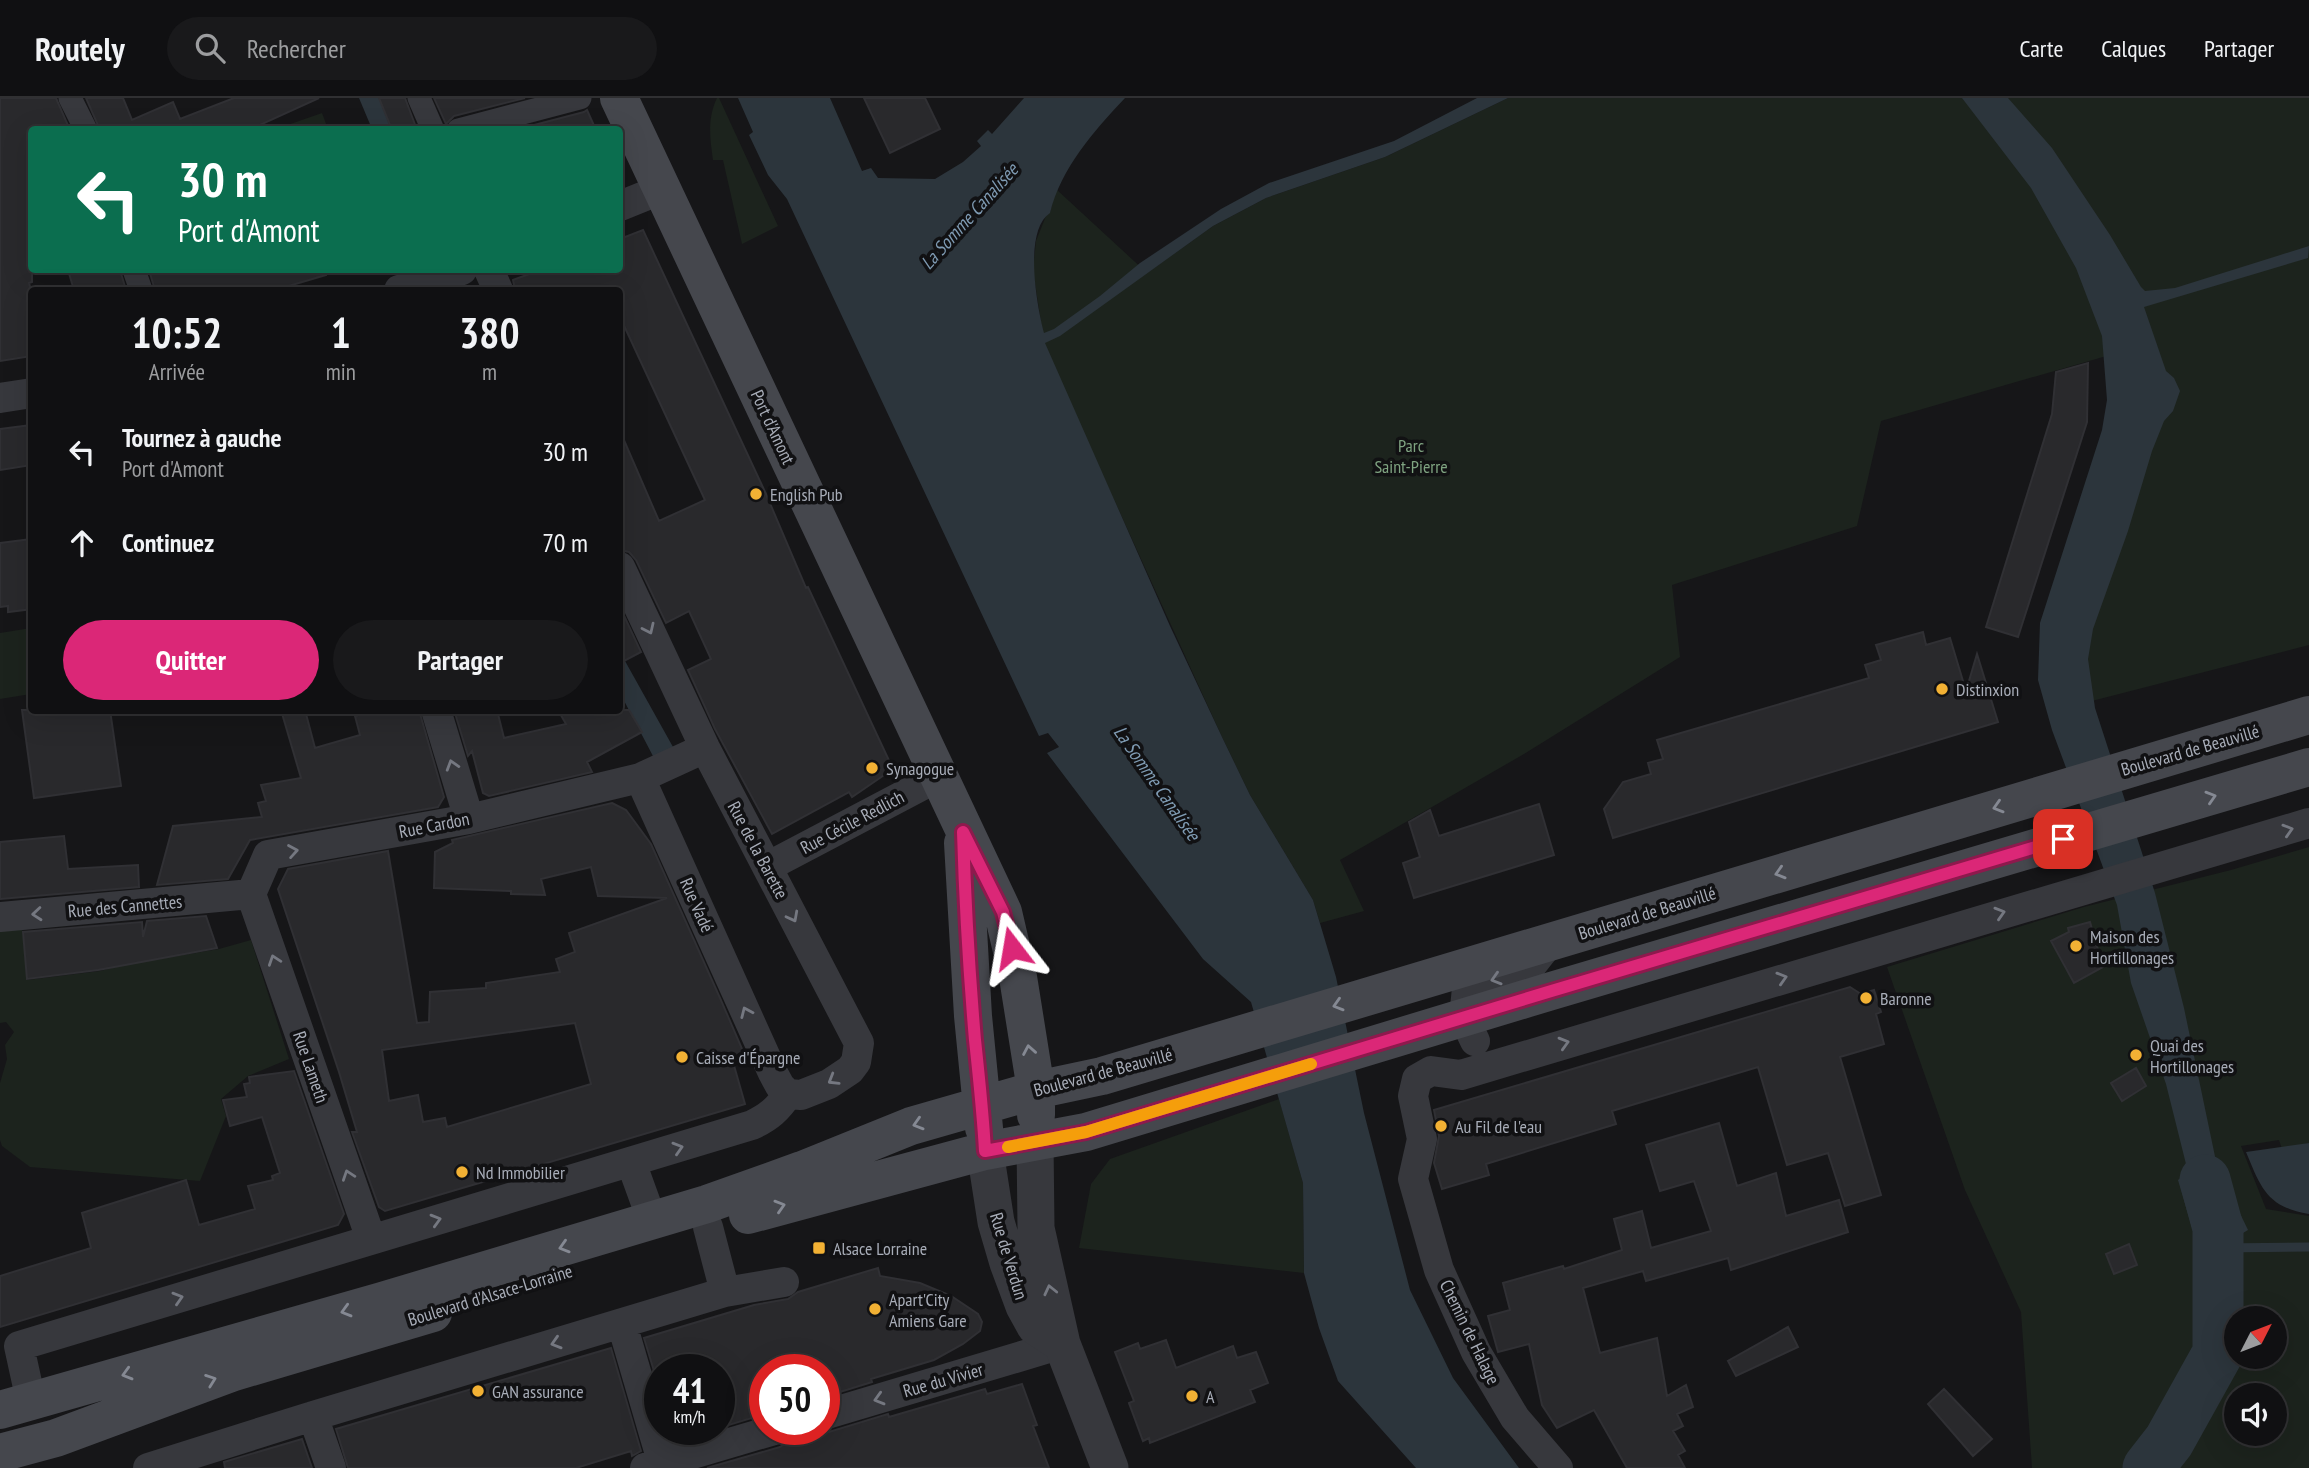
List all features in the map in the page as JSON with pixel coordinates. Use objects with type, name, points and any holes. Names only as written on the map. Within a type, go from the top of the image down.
[{"type":"main road","name":"Port d'Amont","points":[[630,102],[662,189],[937,777],[1003,912],[1018,977],[1036,1090],[1035,1142]]},
{"type":"main road","name":"Boulevard de Beauvillé","points":[[983,1105],[1102,1076],[2309,715]]},
{"type":"main road","points":[[985,1151],[1086,1132],[1254,1081],[1450,1029],[2309,767]]},
{"type":"main road","name":"Port d'Amont","points":[[963,832],[973,1016],[985,1151]]},
{"type":"main road","name":"Boulevard d'Alsace-Lorraine","points":[[16,1405],[369,1305],[707,1204],[802,1170],[911,1126],[983,1105]]},
{"type":"main road","name":"Boulevard d'Alsace-Lorraine","points":[[18,1455],[234,1372],[393,1326],[796,1201],[844,1191],[985,1151]]},
{"type":"street","points":[[70,98],[84,126]]},
{"type":"street","points":[[419,98],[431,126]]},
{"type":"street","points":[[473,126],[580,98]]},
{"type":"street","points":[[623,205],[662,189]]},
{"type":"street","points":[[0,398],[28,394]]},
{"type":"street","name":"Rue de la Barette","points":[[623,573],[705,748],[859,1043],[856,1062],[849,1070],[801,1096],[788,1094]]},
{"type":"street","points":[[437,714],[469,819]]},
{"type":"street","points":[[640,778],[705,748]]},
{"type":"street","name":"Rue Cécile Redlich","points":[[767,867],[937,777]]},
{"type":"street","name":"Rue Cardon","points":[[251,894],[268,855],[469,819],[640,778]]},
{"type":"street","name":"Rue Vadé","points":[[640,778],[773,1073],[788,1094]]},
{"type":"street","points":[[1550,942],[1528,970],[1467,988],[1450,1029],[1498,1062],[2021,907],[2152,872],[2309,823]]},
{"type":"street","name":"Rue des Cannettes","points":[[0,917],[251,894]]},
{"type":"street","name":"Rue Lameth","points":[[251,894],[371,1239]]},
{"type":"street","name":"Chemin de Halage","points":[[1498,1062],[1461,1075],[1431,1071],[1417,1079],[1413,1096],[1422,1139],[1413,1179],[1439,1270],[1476,1352],[1515,1418],[1558,1468]]},
{"type":"street","name":"Boulevard d'Alsace-Lorraine","points":[[16,1405],[19,1346],[752,1125],[768,1118],[788,1094]]},
{"type":"street","name":"Rue de Verdun","points":[[1035,1142],[1036,1228],[1062,1344],[1110,1468]]},
{"type":"street","name":"Rue de Verdun","points":[[985,1151],[996,1222],[1024,1306],[1035,1326],[1062,1344]]},
{"type":"street","points":[[631,1162],[652,1220]]},
{"type":"street","points":[[708,1227],[725,1293]]},
{"type":"street","points":[[149,1468],[725,1293],[784,1282]]},
{"type":"street","points":[[622,1324],[657,1466],[749,1438]]},
{"type":"street","name":"Rue du Vivier","points":[[840,1410],[1062,1344]]},
{"type":"street","points":[[313,1416],[331,1468]]},
{"type":"green space","points":[[717,98],[778,226],[742,244],[723,160],[713,160],[710,136]]},
{"type":"green space","name":"Parc Saint-Pierre","points":[[1508,98],[2309,98],[2309,645],[2084,703],[2075,645],[2141,346],[1881,421],[1857,526],[1672,585],[1680,657],[1524,754],[1340,860],[1364,911],[1320,923],[1313,900],[1250,795],[1222,737],[1045,348],[1033,270],[1036,241],[1050,212],[1056,189],[1147,273],[1213,226],[1266,198],[1385,157]]},
{"type":"green space","points":[[322,113],[327,126],[285,126]]},
{"type":"green space","points":[[28,628],[28,694],[0,699],[0,633]]},
{"type":"green space","points":[[2309,847],[2309,1143],[2282,1149],[2279,1140],[2241,1146],[2266,1209],[2309,1216],[2309,1468],[2032,1468],[2021,1312],[1965,1190],[1887,967],[2084,907],[2231,870]]},
{"type":"green space","points":[[22,926],[27,980],[100,971],[219,949],[251,940],[289,1059],[248,1076],[221,1099],[226,1116],[200,1181],[30,1167],[2,1146],[0,1083],[7,1059],[5,1045],[14,1032],[6,1022],[0,1023],[0,928]]},
{"type":"green space","points":[[1279,1099],[1303,1183],[1304,1273],[1079,1248],[1091,1184],[1110,1159]]},
{"type":"water","points":[[359,98],[379,98],[390,126],[371,126]]},
{"type":"water","name":"La Somme Canalisée","points":[[738,98],[830,98],[862,171],[871,168],[878,178],[935,179],[963,162],[981,146],[977,141],[988,130],[992,134],[1024,98],[1125,98],[1070,166],[1037,236],[1034,270],[1044,333],[1054,329],[1140,263],[1221,209],[1269,183],[1394,141],[1477,98],[1508,98],[1385,157],[1266,198],[1213,226],[1060,336],[1045,343],[1222,737],[1250,795],[1313,900],[1336,977],[1364,1113],[1410,1290],[1453,1378],[1519,1468],[1416,1468],[1338,1381],[1319,1328],[1304,1273],[1303,1183],[1251,1002],[1203,959],[1047,753],[1059,747],[1048,733],[1039,736],[787,199],[768,175],[749,135],[753,132]]},
{"type":"water","points":[[1962,98],[2008,98],[2052,148],[2145,291],[2175,288],[2309,246],[2308,258],[2144,307],[2166,371],[2174,378],[2180,391],[2173,411],[2164,421],[2152,451],[2128,531],[2093,629],[2088,659],[2095,708],[2155,893],[2184,1008],[2217,1166],[2248,1230],[2218,1248],[2202,1262],[2178,1180],[2188,1172],[2166,1084],[2131,983],[2117,905],[2052,730],[2038,680],[2040,623],[2102,430],[2107,400],[2102,336],[2076,268],[2031,188]]},
{"type":"water","points":[[623,657],[673,747],[654,758],[623,699]]},
{"type":"water","points":[[2309,1143],[2309,1214],[2284,1206],[2267,1194],[2246,1152]]},
{"type":"building","points":[[0,98],[56,98],[68,126],[28,126],[28,273],[32,273],[32,282],[28,287],[28,357],[0,361]]},
{"type":"building","points":[[86,98],[123,98],[132,120],[173,102],[180,119],[234,98],[319,98],[258,126],[98,126]]},
{"type":"building","points":[[379,98],[405,98],[416,126],[390,126]]},
{"type":"building","points":[[434,98],[525,98],[454,116],[446,124]]},
{"type":"building","points":[[864,98],[925,98],[940,129],[890,153]]},
{"type":"building","points":[[587,110],[594,126],[530,126]]},
{"type":"building","points":[[643,230],[766,494],[806,588],[808,587],[893,769],[852,797],[849,792],[772,834],[715,729],[688,670],[711,659],[689,611],[666,623],[636,560],[629,552],[623,551],[623,438],[659,521],[705,500],[623,323],[623,287],[514,287],[513,280],[532,273],[623,273],[623,238]]},
{"type":"building","points":[[69,273],[121,273],[125,287],[73,287]]},
{"type":"building","points":[[150,273],[326,275],[285,287],[154,287]]},
{"type":"building","points":[[2088,363],[2087,422],[2018,637],[1986,627],[2052,414],[2056,372]]},
{"type":"building","points":[[28,426],[28,466],[0,470],[0,429]]},
{"type":"building","points":[[28,540],[28,610],[8,612],[8,606],[0,607],[0,543]]},
{"type":"building","points":[[623,613],[641,652],[623,661]]},
{"type":"building","points":[[1923,632],[1926,645],[1950,638],[1966,691],[1977,654],[1998,722],[1613,838],[1604,809],[1623,782],[1651,774],[1648,763],[1663,759],[1657,740],[1869,678],[1865,665],[1881,660],[1876,645]]},
{"type":"building","points":[[22,710],[28,710],[28,714],[111,714],[121,786],[34,798]]},
{"type":"building","points":[[623,710],[629,710],[642,732],[587,762],[592,772],[489,796],[483,793],[472,751],[468,756],[455,714],[498,714],[504,738],[566,724],[560,714],[623,714]]},
{"type":"building","points":[[282,714],[306,714],[315,748],[360,735],[355,716],[420,714],[444,797],[438,807],[250,840],[228,879],[157,885],[173,826],[262,817],[258,803],[266,801],[261,785],[301,778]]},
{"type":"building","points":[[612,803],[626,810],[651,844],[746,1058],[733,1062],[745,1104],[385,1211],[379,1207],[352,1132],[357,1132],[339,1072],[278,889],[288,869],[388,851],[417,1023],[429,1022],[430,992],[486,988],[486,983],[560,972],[556,959],[575,952],[569,933],[667,898],[598,896],[591,867],[541,879],[545,895],[434,888],[435,852],[453,843],[452,840]],"holes":[[[575,1023],[591,1084],[447,1127],[445,1118],[423,1122],[418,1095],[389,1101],[382,1050]]]},
{"type":"building","points":[[1539,804],[1554,855],[1414,898],[1403,863],[1420,857],[1409,822],[1430,810],[1439,836]]},
{"type":"building","points":[[64,836],[68,869],[138,865],[139,887],[0,899],[0,842]]},
{"type":"building","points":[[206,916],[217,948],[98,970],[27,979],[23,932],[142,922],[143,937],[147,921]]},
{"type":"building","name":"Maison des Hortillonages","points":[[2090,922],[2103,967],[2074,983],[2051,941],[2069,932],[2068,928]]},
{"type":"building","points":[[1850,987],[1861,994],[1874,990],[1881,1012],[1876,1014],[1884,1044],[1840,1057],[1881,1195],[1845,1206],[1828,1153],[1787,1165],[1758,1067],[1612,1111],[1616,1124],[1486,1164],[1489,1175],[1442,1189],[1434,1163],[1439,1136],[1434,1110]]},
{"type":"building","points":[[2136,1068],[2146,1086],[2122,1101],[2111,1083]]},
{"type":"building","points":[[294,1071],[344,1214],[338,1225],[0,1327],[0,1276],[91,1248],[82,1213],[186,1180],[199,1225],[255,1209],[248,1186],[273,1180],[272,1176],[280,1173],[262,1117],[230,1126],[223,1100],[247,1097],[244,1084],[250,1083],[249,1077]]},
{"type":"building","points":[[1719,1123],[1737,1186],[1776,1173],[1786,1216],[1839,1200],[1848,1232],[1731,1270],[1728,1258],[1646,1281],[1643,1271],[1583,1288],[1600,1353],[1657,1338],[1667,1396],[1686,1385],[1693,1407],[1677,1414],[1683,1426],[1673,1431],[1685,1451],[1678,1455],[1685,1468],[1627,1468],[1594,1410],[1557,1428],[1542,1405],[1529,1344],[1498,1352],[1488,1316],[1510,1310],[1503,1283],[1563,1266],[1564,1269],[1622,1250],[1614,1219],[1642,1211],[1651,1248],[1711,1231],[1694,1181],[1660,1191],[1646,1145]]},
{"type":"building","points":[[2129,1244],[2137,1265],[2114,1274],[2106,1254]]},
{"type":"building","points":[[878,1268],[880,1276],[920,1283],[951,1296],[978,1314],[982,1322],[980,1331],[934,1360],[871,1379],[872,1382],[840,1392],[840,1354],[749,1354],[749,1419],[735,1423],[735,1354],[649,1354],[644,1338],[754,1305],[788,1299],[798,1292]]},
{"type":"building","points":[[1788,1327],[1798,1347],[1736,1376],[1728,1361]]},
{"type":"building","name":"A","points":[[1166,1340],[1176,1368],[1233,1346],[1237,1358],[1256,1352],[1268,1383],[1250,1390],[1255,1402],[1150,1443],[1149,1438],[1143,1441],[1129,1403],[1134,1401],[1115,1352],[1138,1343],[1140,1349]]},
{"type":"building","points":[[611,1348],[641,1451],[632,1456],[631,1451],[576,1468],[348,1468],[336,1429]]},
{"type":"building","points":[[1022,1384],[1037,1425],[1033,1426],[1049,1468],[707,1468],[783,1445],[840,1445],[840,1429],[985,1389],[987,1394]]},
{"type":"building","points":[[1944,1389],[1992,1439],[1973,1456],[1928,1404]]},
{"type":"building","points":[[302,1439],[312,1468],[225,1468],[224,1462]]},
{"type":"waterway","points":[[2148,1468],[2169,1441],[2218,1353],[2218,1228],[2205,1180]]},
{"type":"waterway","points":[[2218,1248],[2309,1247]]},
{"type":"slow traffic","points":[[1008,1147],[1086,1132],[1311,1064]]},
{"type":"place","name":"English Pub","points":[[756,494]]},
{"type":"place","name":"Distinxion","points":[[1942,689]]},
{"type":"place","name":"Synagogue","points":[[872,768]]},
{"type":"place","name":"Maison des Hortillonages","points":[[2076,946]]},
{"type":"place","name":"Baronne","points":[[1866,998]]},
{"type":"place","name":"Quai des Hortillonages","points":[[2136,1055]]},
{"type":"place","name":"Caisse d'Épargne","points":[[682,1057]]},
{"type":"place","name":"Au Fil de l'eau","points":[[1441,1126]]},
{"type":"place","name":"Nd Immobilier","points":[[462,1172]]},
{"type":"place","name":"Alsace Lorraine","points":[[819,1248]]},
{"type":"place","name":"Apart'City Amiens Gare","points":[[875,1309]]},
{"type":"place","name":"GAN assurance","points":[[478,1391]]},
{"type":"place","name":"A","points":[[1192,1396]]},
{"type":"route","points":[[1012,948],[1003,912],[963,832],[975,1043],[983,1105],[985,1151],[1086,1132],[2063,839]]}]
